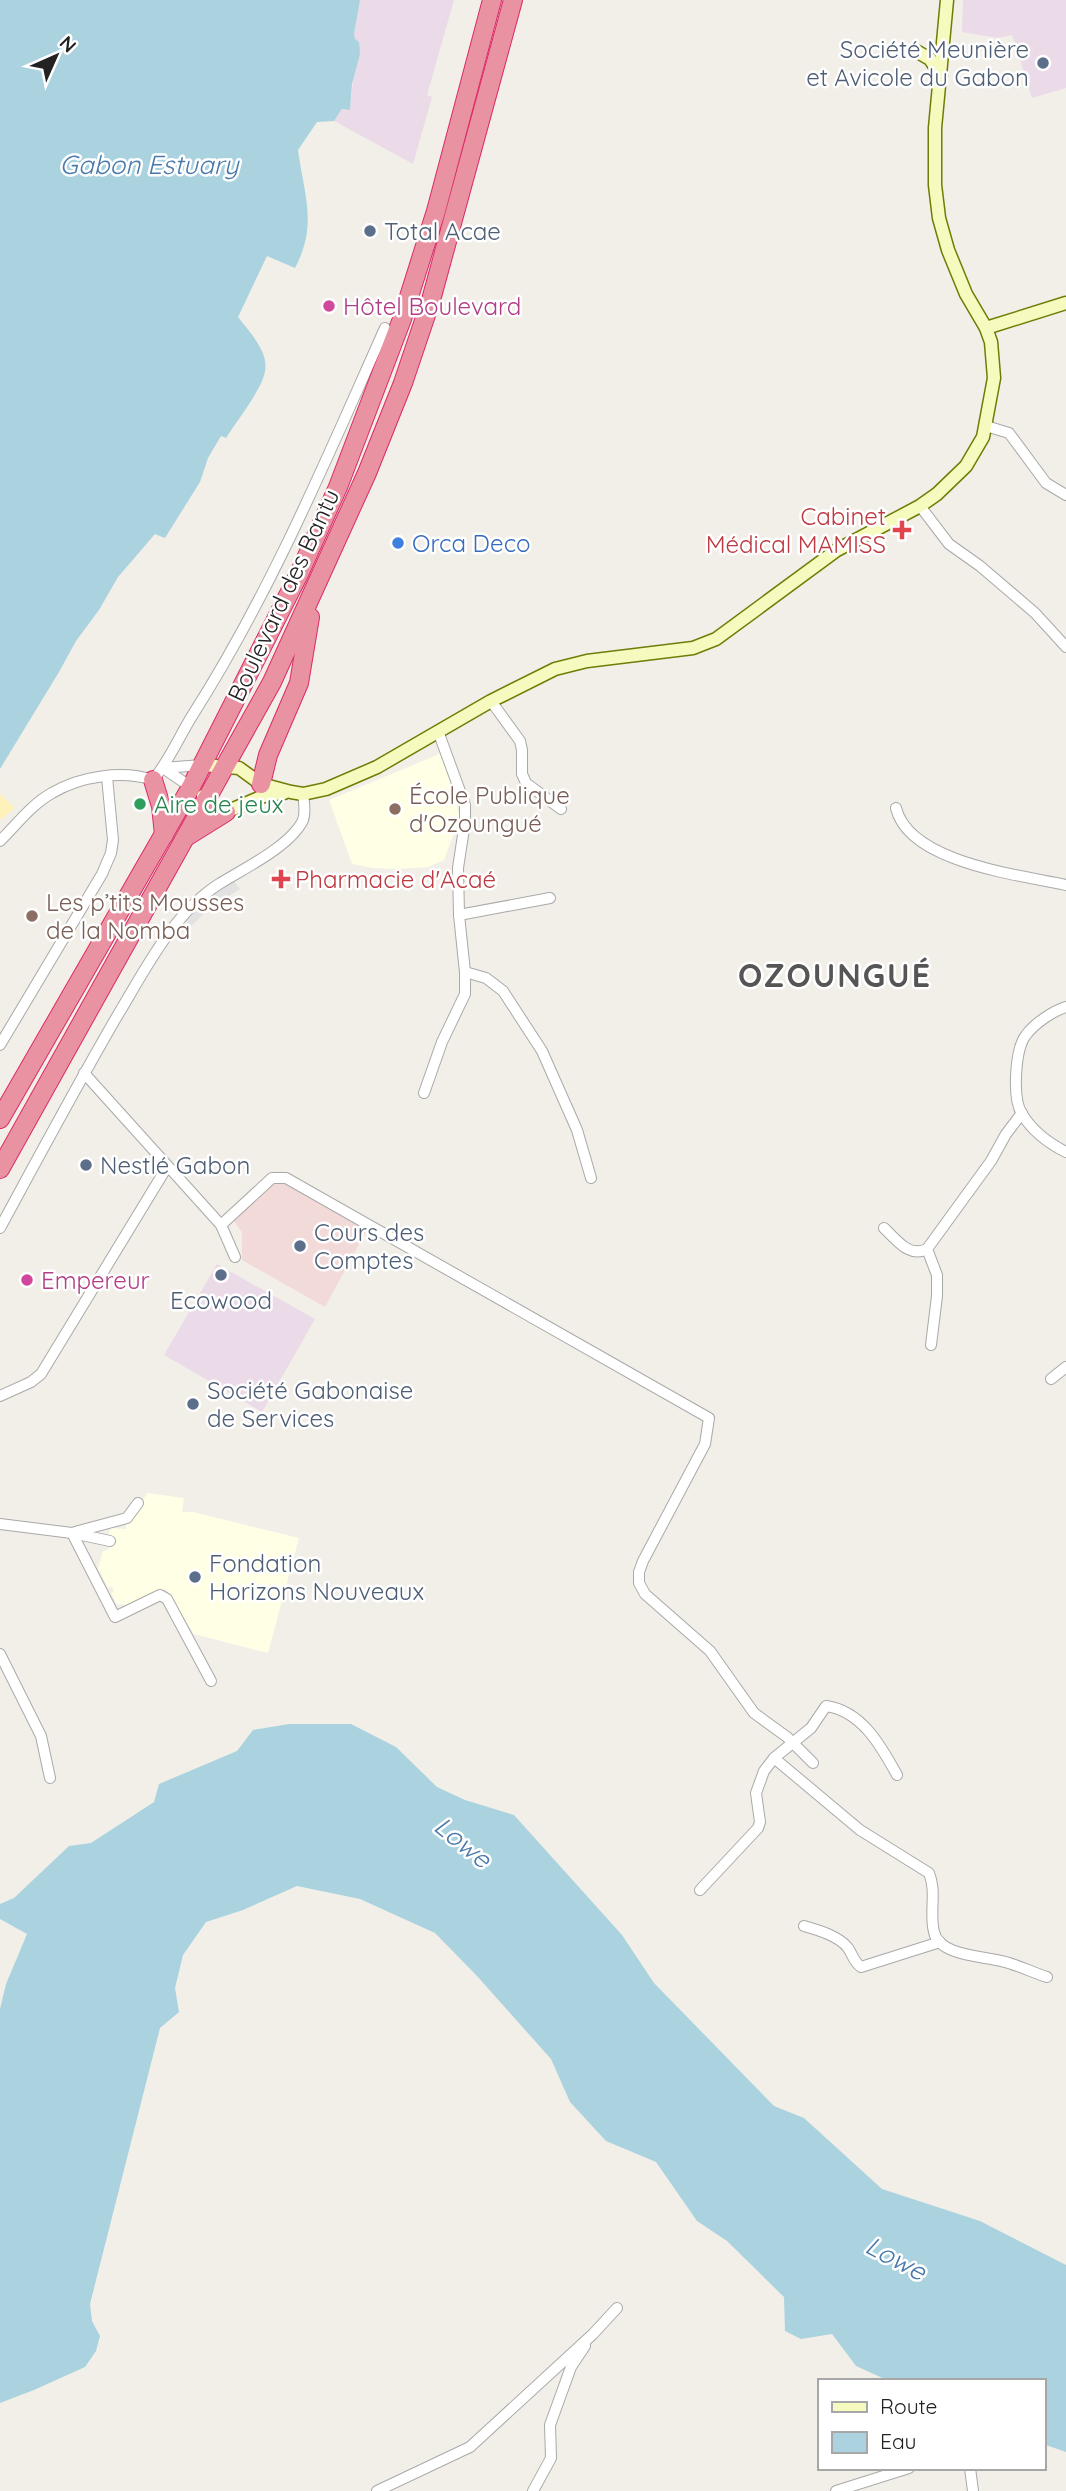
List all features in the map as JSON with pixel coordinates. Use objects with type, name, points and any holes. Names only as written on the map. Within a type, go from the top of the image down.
[{"type":"highway","name":"Boulevard des Bantu","points":[[0,1119],[191,787],[299,574],[370,407],[402,319],[436,211],[492,0]]},
{"type":"highway","name":"Boulevard des Bantu","points":[[0,1169],[272,682],[367,474],[419,336],[513,0]]},
{"type":"highway","points":[[261,784],[268,755],[299,682],[315,592]]},
{"type":"highway","points":[[158,774],[164,835]]},
{"type":"highway","points":[[184,839],[226,812]]},
{"type":"street","points":[[158,774],[191,787],[217,809],[226,812],[266,794],[326,789],[359,776],[545,673],[569,664],[693,648],[716,639],[837,550],[920,506],[966,466],[976,451],[986,426],[994,378],[994,357],[986,328],[956,272],[939,218],[934,162],[947,0]]},
{"type":"street","points":[[941,76],[930,60],[916,51],[943,38]]},
{"type":"street","points":[[986,328],[1066,303]]},
{"type":"street","points":[[158,774],[223,668],[279,564],[385,328]]},
{"type":"street","points":[[986,426],[1009,433],[1046,483],[1066,495]]},
{"type":"street","points":[[920,506],[949,544],[980,566],[1035,613],[1066,647]]},
{"type":"street","points":[[491,702],[520,741],[522,774],[526,783],[561,809]]},
{"type":"street","points":[[424,1093],[442,1042],[465,994],[458,915],[458,853],[465,822],[465,805],[438,731]]},
{"type":"street","points":[[0,841],[51,793],[87,779],[158,774],[202,765],[247,772],[261,784],[297,793]]},
{"type":"street","points":[[0,1045],[102,874],[111,853],[113,840],[107,776]]},
{"type":"street","points":[[0,1228],[84,1073],[170,932],[214,887],[295,832],[303,819],[297,793]]},
{"type":"street","points":[[896,808],[904,826],[914,835],[959,860],[1005,875],[1066,885]]},
{"type":"street","points":[[458,915],[550,898]]},
{"type":"street","points":[[465,972],[486,978],[503,990],[542,1051],[577,1130],[591,1178]]},
{"type":"street","points":[[1066,1007],[1046,1017],[1025,1035],[1016,1085],[1016,1100],[1021,1114],[1042,1138],[1066,1153]]},
{"type":"street","points":[[84,1073],[221,1225],[235,1257]]},
{"type":"street","points":[[884,1228],[910,1252],[919,1253],[927,1249],[991,1161],[1021,1114]]},
{"type":"street","points":[[0,1396],[31,1382],[41,1374],[167,1167]]},
{"type":"street","points":[[221,1225],[272,1178],[286,1178],[709,1418],[705,1444],[643,1561],[639,1583],[653,1602],[710,1651],[754,1713],[794,1743],[813,1763]]},
{"type":"street","points":[[927,1249],[937,1275],[931,1345]]},
{"type":"street","points":[[1051,1379],[1066,1367]]},
{"type":"street","points":[[72,1533],[127,1518],[138,1503]]},
{"type":"street","points":[[0,1524],[72,1533],[110,1541]]},
{"type":"street","points":[[72,1533],[115,1617],[160,1595],[167,1600],[211,1681]]},
{"type":"street","points":[[0,1654],[41,1736],[50,1778]]},
{"type":"street","points":[[700,1890],[758,1828],[760,1822],[756,1793],[764,1771],[774,1758],[811,1728],[826,1706],[858,1719],[883,1750],[897,1775]]},
{"type":"street","points":[[774,1758],[860,1830],[929,1873],[933,1897],[933,1931],[940,1942],[959,1953],[1003,1961],[1046,1977]]},
{"type":"street","points":[[804,1926],[846,1946],[852,1959],[861,1967],[940,1942]]},
{"type":"street","points":[[377,2491],[470,2447],[593,2334],[617,2308]]},
{"type":"street","points":[[533,2491],[551,2458],[550,2425],[571,2367],[593,2334]]},
{"type":"street","points":[[836,2491],[903,2470]]},
{"type":"street","points":[[970,2470],[973,2491]]},
{"type":"shaded area","points":[[360,0],[454,0],[427,95],[432,97],[413,164],[334,121],[342,109],[350,110],[354,34]]},
{"type":"shaded area","name":"Société Meunière et Avicole du Gabon","points":[[963,0],[1066,0],[1066,88],[1032,98],[1012,35],[997,38],[962,32]]},
{"type":"shaded area","name":"École Publique d'Ozoungué","points":[[442,753],[460,817],[444,860],[428,867],[398,869],[352,864],[329,800]]},
{"type":"shaded area","points":[[234,881],[240,889],[211,907],[191,926],[185,920],[205,900]]},
{"type":"shaded area","name":"Cours des Comptes","points":[[276,1178],[368,1228],[325,1307],[242,1260],[242,1232],[233,1220]]},
{"type":"shaded area","points":[[217,1264],[315,1319],[262,1412],[164,1355]]},
{"type":"shaded area","name":"Fondation Horizons Nouveaux","points":[[147,1493],[184,1498],[182,1512],[193,1512],[299,1538],[268,1653],[194,1634],[166,1589],[152,1592],[127,1605],[117,1604],[111,1593],[114,1591],[111,1586],[108,1588],[98,1568],[103,1551],[109,1549],[112,1537],[108,1536],[111,1528],[126,1529],[126,1524],[134,1518]]},
{"type":"sand","points":[[0,794],[15,808],[0,820]]},
{"type":"water","name":"Gabon Estuary","points":[[0,0],[360,0],[354,34],[359,42],[360,54],[352,84],[350,110],[342,109],[334,121],[317,122],[298,150],[308,223],[302,252],[295,268],[267,256],[238,317],[257,342],[264,357],[265,371],[259,386],[226,438],[221,436],[208,458],[200,482],[165,538],[155,534],[118,577],[99,610],[76,641],[0,769]]},
{"type":"water","name":"Lowe","points":[[289,1724],[351,1724],[396,1747],[437,1787],[465,1800],[514,1815],[622,1935],[654,1983],[774,2106],[804,2118],[882,2189],[980,2221],[1066,2265],[1066,2452],[1045,2445],[1045,2379],[885,2379],[856,2366],[832,2334],[801,2339],[785,2331],[784,2297],[727,2241],[697,2221],[656,2162],[606,2141],[570,2102],[551,2059],[435,1933],[360,1899],[297,1886],[243,1910],[206,1922],[183,1955],[175,1988],[179,2012],[160,2028],[90,2304],[92,2321],[100,2336],[96,2351],[85,2367],[0,2403],[0,2009],[6,1984],[27,1934],[0,1919],[0,1904],[14,1898],[69,1846],[91,1843],[154,1802],[159,1784],[237,1751],[253,1730]]},
{"type":"place","name":"Société Meunière et Avicole du Gabon","points":[[1043,63]]},
{"type":"place","name":"Total Acae","points":[[370,231]]},
{"type":"place","name":"Hôtel Boulevard","points":[[329,306]]},
{"type":"place","name":"Cabinet Médical MAMISS","points":[[902,530]]},
{"type":"place","name":"Orca Deco","points":[[398,543]]},
{"type":"place","name":"Aire de jeux","points":[[140,804]]},
{"type":"place","name":"École Publique d'Ozoungué","points":[[395,809]]},
{"type":"place","name":"Pharmacie d'Acaé","points":[[281,879]]},
{"type":"place","name":"Les p’tits Mousses de la Nomba","points":[[32,916]]},
{"type":"place","name":"Nestlé Gabon","points":[[86,1165]]},
{"type":"place","name":"Cours des Comptes","points":[[300,1246]]},
{"type":"place","name":"Ecowood","points":[[221,1275]]},
{"type":"place","name":"Empereur","points":[[27,1280]]},
{"type":"place","name":"Société Gabonaise de Services","points":[[193,1404]]},
{"type":"place","name":"Fondation Horizons Nouveaux","points":[[195,1577]]},
{"type":"district","name":"OZOUNGUÉ","points":[[835,975]]}]
